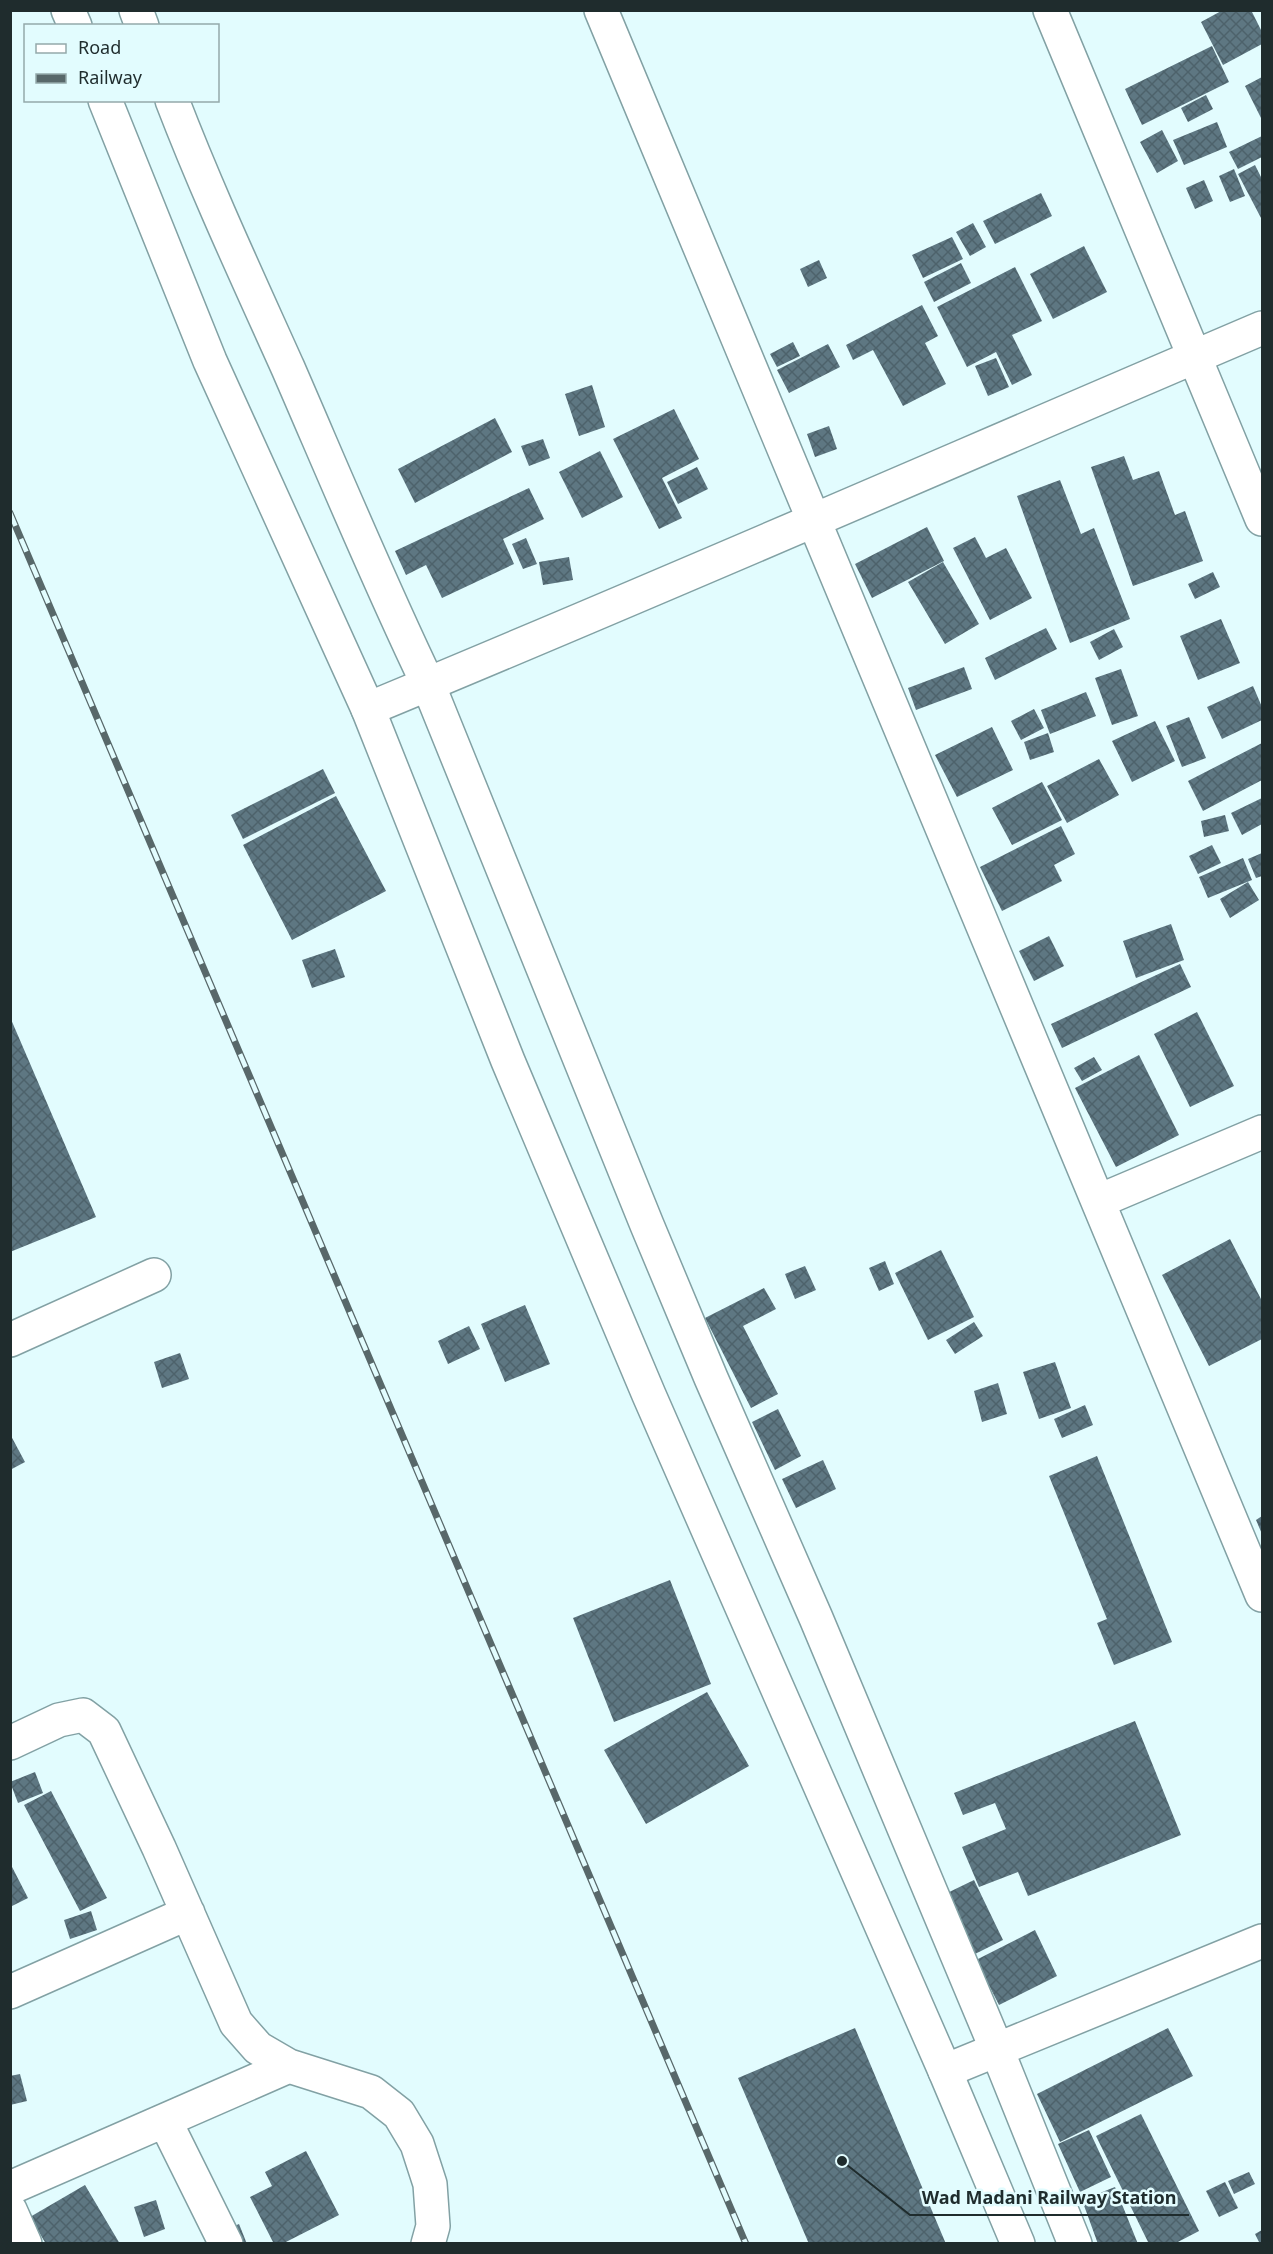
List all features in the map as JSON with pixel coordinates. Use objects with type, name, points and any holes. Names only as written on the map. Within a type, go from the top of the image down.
[{"type":"street","points":[[68,10],[74,24]]},
{"type":"street","points":[[602,10],[1263,1595]]},
{"type":"street","points":[[1050,10],[1263,519]]},
{"type":"street","points":[[106,102],[210,361],[368,709],[503,1050],[649,1395],[945,2071],[1018,2244]]},
{"type":"street","points":[[173,102],[234,250],[288,368],[388,600],[428,684],[652,1236],[816,1618],[997,2050],[1075,2244]]},
{"type":"street","points":[[368,709],[815,522],[1008,435],[1263,328]]},
{"type":"street","points":[[1099,1202],[1263,1132]]},
{"type":"street","points":[[10,1340],[154,1275]]},
{"type":"street","points":[[10,1743],[59,1720],[83,1715],[104,1731],[236,2023],[258,2048],[289,2066],[371,2092],[399,2114],[417,2144],[430,2184],[433,2226],[428,2244]]},
{"type":"street","points":[[10,1992],[188,1913]]},
{"type":"street","points":[[945,2071],[1263,1941]]},
{"type":"street","points":[[10,2188],[289,2066]]},
{"type":"street","points":[[165,2121],[226,2244]]},
{"type":"street","points":[[10,2210],[25,2244]]},
{"type":"building","points":[[1223,10],[1251,10],[1262,32],[1262,44],[1223,65],[1201,22]]},
{"type":"building","points":[[1212,46],[1229,82],[1142,125],[1125,89]]},
{"type":"building","points":[[1262,77],[1262,120],[1245,86]]},
{"type":"building","points":[[1206,95],[1213,109],[1188,122],[1181,108]]},
{"type":"building","points":[[1217,122],[1227,147],[1184,165],[1173,140]]},
{"type":"building","points":[[1162,130],[1178,161],[1157,173],[1140,142]]},
{"type":"building","points":[[1262,136],[1262,157],[1238,169],[1229,152]]},
{"type":"building","points":[[1255,165],[1262,179],[1261,218],[1238,174]]},
{"type":"building","points":[[1234,169],[1245,196],[1230,202],[1219,176]]},
{"type":"building","points":[[1204,180],[1213,201],[1195,209],[1186,188]]},
{"type":"building","points":[[1041,193],[1052,216],[995,244],[983,221]]},
{"type":"building","points":[[973,223],[986,247],[970,256],[956,232]]},
{"type":"building","points":[[952,237],[963,259],[923,278],[912,255]]},
{"type":"building","points":[[1084,246],[1107,292],[1053,319],[1030,274]]},
{"type":"building","points":[[819,260],[827,278],[808,287],[800,269]]},
{"type":"building","points":[[961,263],[971,283],[934,302],[924,282]]},
{"type":"building","points":[[1015,267],[1042,321],[1012,335],[1032,375],[1012,385],[996,352],[967,367],[937,307]]},
{"type":"building","points":[[922,305],[938,336],[925,343],[946,384],[903,406],[873,350],[853,360],[846,345]]},
{"type":"building","points":[[793,342],[800,356],[777,367],[770,354]]},
{"type":"building","points":[[828,344],[840,367],[789,393],[777,370]]},
{"type":"building","points":[[996,358],[1009,387],[988,396],[975,366]]},
{"type":"building","points":[[592,385],[605,427],[579,436],[565,394]]},
{"type":"building","points":[[674,409],[699,459],[662,478],[682,518],[659,529],[613,439]]},
{"type":"building","points":[[495,418],[512,452],[415,503],[398,469]]},
{"type":"building","points":[[829,426],[837,449],[815,457],[807,434]]},
{"type":"building","points":[[543,439],[550,458],[529,466],[521,446]]},
{"type":"building","points":[[600,451],[623,497],[582,518],[559,472]]},
{"type":"building","points":[[1124,456],[1133,480],[1159,471],[1175,515],[1185,511],[1203,561],[1133,586],[1091,467]]},
{"type":"building","points":[[697,467],[708,489],[678,504],[667,482]]},
{"type":"building","points":[[1060,480],[1081,534],[1094,528],[1130,619],[1070,643],[1017,496]]},
{"type":"building","points":[[529,488],[544,519],[503,539],[514,564],[442,598],[426,565],[406,575],[395,551]]},
{"type":"building","points":[[927,527],[944,561],[872,598],[855,564]]},
{"type":"building","points":[[975,537],[986,558],[1006,548],[1032,598],[990,620],[953,548]]},
{"type":"building","points":[[526,538],[537,564],[523,569],[512,544]]},
{"type":"building","points":[[569,557],[573,580],[543,585],[539,562]]},
{"type":"building","points":[[943,562],[979,624],[945,644],[908,582]]},
{"type":"building","points":[[1213,572],[1220,587],[1195,599],[1188,584]]},
{"type":"building","points":[[1221,619],[1240,663],[1198,680],[1180,636]]},
{"type":"building","points":[[1046,628],[1057,649],[995,680],[985,658]]},
{"type":"building","points":[[1114,629],[1123,647],[1099,660],[1090,642]]},
{"type":"building","points":[[964,667],[972,689],[916,710],[908,688]]},
{"type":"building","points":[[1121,669],[1138,716],[1112,725],[1095,678]]},
{"type":"building","points":[[1253,686],[1262,707],[1262,720],[1222,739],[1207,707]]},
{"type":"building","points":[[1086,692],[1096,716],[1050,734],[1041,710]]},
{"type":"building","points":[[1034,709],[1044,728],[1021,740],[1011,721]]},
{"type":"building","points":[[1189,717],[1206,758],[1182,767],[1166,726]]},
{"type":"building","points":[[1155,721],[1175,761],[1132,782],[1112,741]]},
{"type":"building","points":[[992,727],[1013,770],[957,797],[935,755]]},
{"type":"building","points":[[1048,733],[1054,752],[1030,760],[1024,742]]},
{"type":"building","points":[[1262,743],[1262,780],[1203,811],[1188,781]]},
{"type":"building","points":[[1099,759],[1119,795],[1067,823],[1047,786]]},
{"type":"building","points":[[323,769],[335,793],[243,839],[231,815]]},
{"type":"building","points":[[1042,782],[1062,820],[1012,845],[992,808]]},
{"type":"building","points":[[336,796],[386,891],[292,940],[243,845]]},
{"type":"building","points":[[1262,798],[1262,824],[1242,835],[1231,813]]},
{"type":"building","points":[[1225,815],[1229,831],[1204,837],[1201,821]]},
{"type":"building","points":[[1061,826],[1075,854],[1054,865],[1062,881],[1002,911],[980,867]]},
{"type":"building","points":[[1212,845],[1221,863],[1198,874],[1189,856]]},
{"type":"building","points":[[1262,853],[1262,876],[1256,878],[1248,859]]},
{"type":"building","points":[[1243,858],[1252,880],[1208,898],[1199,877]]},
{"type":"building","points":[[1248,882],[1259,900],[1230,918],[1220,899]]},
{"type":"building","points":[[1171,924],[1184,960],[1136,978],[1123,941]]},
{"type":"building","points":[[1049,936],[1064,966],[1034,981],[1019,951]]},
{"type":"building","points":[[335,949],[345,977],[312,988],[302,960]]},
{"type":"building","points":[[1180,964],[1191,987],[1062,1048],[1051,1024]]},
{"type":"building","points":[[1197,1012],[1234,1086],[1190,1107],[1154,1034]]},
{"type":"building","points":[[10,1017],[96,1217],[10,1252]]},
{"type":"building","points":[[1139,1055],[1179,1135],[1116,1167],[1075,1088]]},
{"type":"building","points":[[1094,1057],[1102,1070],[1082,1081],[1074,1068]]},
{"type":"building","points":[[1230,1239],[1262,1301],[1262,1339],[1209,1366],[1162,1275]]},
{"type":"building","points":[[941,1250],[974,1317],[928,1340],[895,1273]]},
{"type":"building","points":[[885,1261],[894,1284],[879,1291],[869,1268]]},
{"type":"building","points":[[805,1266],[816,1290],[795,1299],[785,1274]]},
{"type":"building","points":[[764,1288],[776,1309],[743,1326],[778,1394],[751,1408],[705,1318]]},
{"type":"building","points":[[525,1305],[550,1364],[505,1382],[481,1324]]},
{"type":"building","points":[[974,1322],[983,1336],[955,1354],[946,1340]]},
{"type":"building","points":[[469,1326],[480,1349],[448,1364],[438,1341]]},
{"type":"building","points":[[180,1353],[189,1379],[162,1388],[154,1362]]},
{"type":"building","points":[[1055,1362],[1071,1408],[1039,1419],[1023,1372]]},
{"type":"building","points":[[998,1383],[1007,1414],[982,1422],[974,1391]]},
{"type":"building","points":[[1085,1405],[1093,1425],[1062,1438],[1054,1419]]},
{"type":"building","points":[[778,1409],[801,1456],[775,1470],[752,1422]]},
{"type":"building","points":[[10,1434],[25,1462],[10,1470]]},
{"type":"building","points":[[1097,1456],[1172,1642],[1114,1665],[1097,1623],[1107,1619],[1049,1476]]},
{"type":"building","points":[[823,1460],[836,1489],[796,1508],[782,1479]]},
{"type":"building","points":[[1262,1516],[1262,1534],[1256,1520]]},
{"type":"building","points":[[670,1580],[711,1684],[614,1722],[573,1618]]},
{"type":"building","points":[[707,1692],[749,1766],[646,1824],[604,1750]]},
{"type":"building","points":[[1135,1721],[1181,1835],[1028,1896],[1018,1872],[979,1887],[962,1847],[1006,1829],[995,1803],[963,1815],[954,1793]]},
{"type":"building","points":[[35,1772],[43,1793],[18,1803],[10,1782]]},
{"type":"building","points":[[51,1791],[107,1898],[80,1911],[24,1805]]},
{"type":"building","points":[[10,1863],[28,1898],[10,1907]]},
{"type":"building","points":[[974,1880],[1003,1940],[971,1956],[941,1896]]},
{"type":"building","points":[[91,1911],[97,1930],[70,1939],[64,1920]]},
{"type":"building","points":[[1035,1930],[1057,1976],[999,2005],[976,1960]]},
{"type":"building","points":[[855,2028],[946,2244],[809,2244],[738,2078]]},
{"type":"building","points":[[1168,2028],[1193,2076],[1060,2142],[1037,2094]]},
{"type":"building","points":[[20,2074],[27,2101],[10,2105],[10,2076]]},
{"type":"building","points":[[1141,2114],[1199,2231],[1174,2244],[1149,2244],[1096,2136]]},
{"type":"building","points":[[1089,2130],[1111,2177],[1080,2192],[1058,2144]]},
{"type":"building","points":[[306,2151],[339,2215],[282,2244],[274,2244],[250,2197],[272,2186],[265,2172]]},
{"type":"building","points":[[1249,2172],[1255,2184],[1234,2194],[1228,2181]]},
{"type":"building","points":[[1225,2182],[1238,2208],[1219,2217],[1206,2191]]},
{"type":"building","points":[[85,2185],[120,2244],[46,2244],[30,2217]]},
{"type":"building","points":[[1115,2187],[1138,2244],[1098,2244],[1082,2200]]},
{"type":"building","points":[[156,2200],[165,2229],[144,2237],[134,2207]]},
{"type":"building","points":[[239,2224],[247,2244],[222,2244],[218,2233]]},
{"type":"building","points":[[1262,2230],[1262,2244],[1260,2244],[1255,2234]]},
{"type":"railway","points":[[10,513],[746,2244]]},
{"type":"place","name":"Wad Madani Railway Station","points":[[842,2161]]}]
